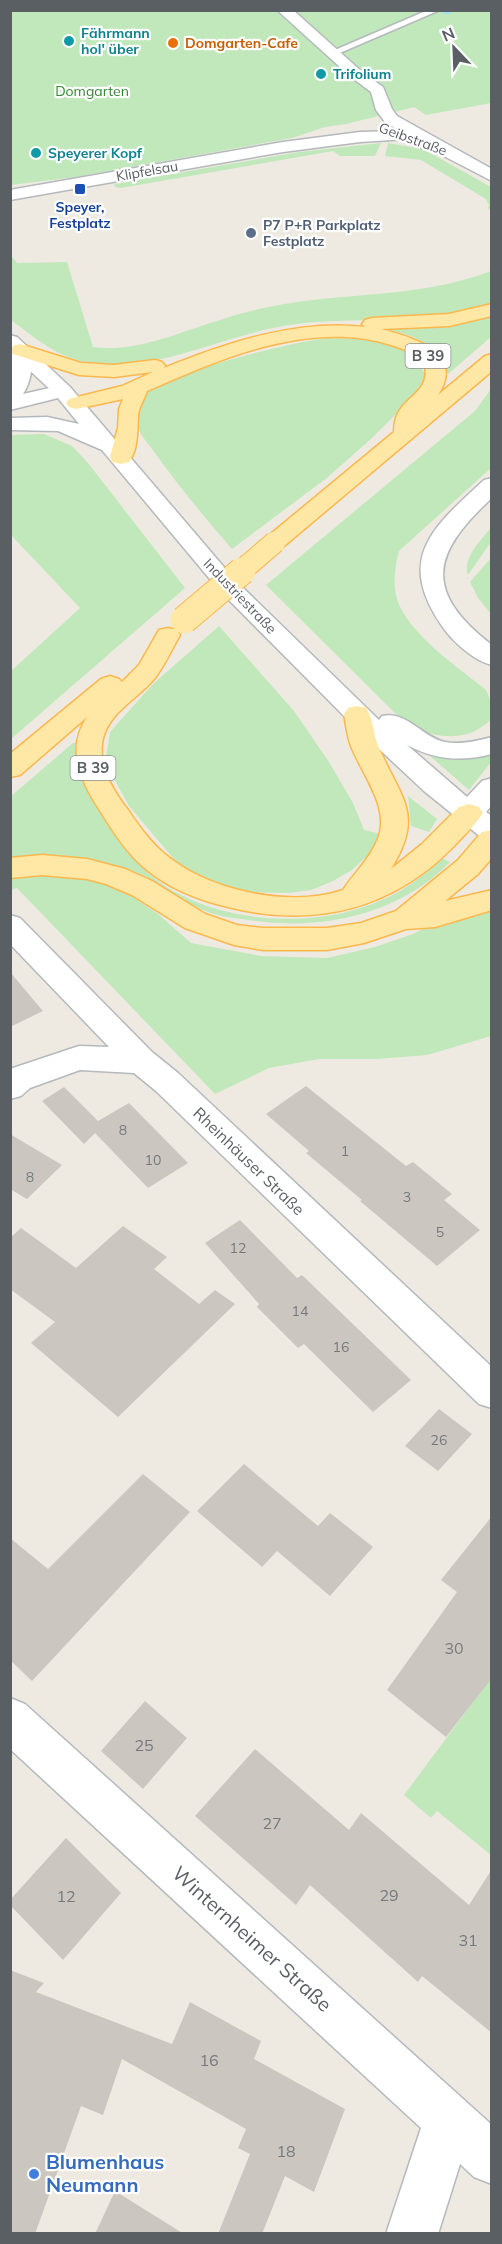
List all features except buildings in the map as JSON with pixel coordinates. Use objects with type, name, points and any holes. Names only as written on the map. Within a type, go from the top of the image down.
[{"type":"main road","points":[[70,397],[171,364],[285,331],[333,325],[449,320],[492,310]]},
{"type":"main road","name":"B 39","points":[[70,397],[138,387],[196,364],[288,336],[318,331],[361,331],[395,338],[420,349],[430,358],[436,370],[433,386],[426,398],[408,414],[404,433]]},
{"type":"main road","points":[[15,345],[65,365],[90,371],[136,369],[171,364]]},
{"type":"main road","name":"B 39","points":[[10,769],[492,360]]},
{"type":"main road","points":[[121,457],[129,428],[129,409],[138,387]]},
{"type":"main road","name":"B 39","points":[[176,627],[144,676],[101,716],[91,734],[90,760],[102,794],[127,829],[157,862],[182,880],[207,892],[271,904],[311,905],[352,897],[392,881],[417,865],[469,813]]},
{"type":"main road","points":[[352,897],[386,857],[396,830],[397,819],[392,798],[363,746],[357,714]]},
{"type":"main road","points":[[404,919],[468,867],[492,839]]},
{"type":"main road","points":[[10,868],[42,865],[87,869],[115,876],[142,888],[195,921],[234,935],[263,939],[327,939],[364,933],[404,919],[435,917],[454,909],[492,900]]},
{"type":"street","points":[[284,10],[356,74],[378,90],[387,115],[407,133]]},
{"type":"street","points":[[356,74],[366,93],[372,122]]},
{"type":"street","name":"Geibstraße","points":[[372,122],[382,130],[407,133],[444,148],[492,176]]},
{"type":"street","name":"Klipfelsau","points":[[284,147],[346,127],[372,122]]},
{"type":"street","name":"Klipfelsau","points":[[10,195],[284,147],[407,133]]},
{"type":"street","points":[[10,398],[18,390],[22,380],[15,345]]},
{"type":"street","name":"Industriestraße","points":[[15,345],[70,397],[227,585],[357,714],[434,785],[492,831]]},
{"type":"street","points":[[10,404],[70,397]]},
{"type":"street","points":[[10,418],[70,397]]},
{"type":"street","points":[[10,424],[45,422],[67,425],[84,431],[121,457]]},
{"type":"street","points":[[491,658],[461,632],[437,599],[430,566],[439,542],[451,526],[492,485]]},
{"type":"street","points":[[328,684],[368,704],[414,740],[428,747],[460,751],[492,745]]},
{"type":"street","points":[[469,813],[492,787]]},
{"type":"street","name":"Rheinhäuser Straße","points":[[10,925],[141,1060],[167,1082],[492,1392]]},
{"type":"street","points":[[10,1087],[19,1079],[79,1058],[141,1060]]},
{"type":"street","name":"Winternheimer Straße","points":[[10,1719],[492,2159]]},
{"type":"street","points":[[411,2234],[449,2119]]},
{"type":"lane","points":[[332,53],[436,10]]},
{"type":"green space","name":"Domgarten","points":[[11,11],[491,11],[491,103],[426,115],[414,107],[325,127],[292,138],[76,177],[11,185]]},
{"type":"green space","points":[[381,143],[375,156],[340,156],[333,151],[121,188],[115,187],[114,184],[299,152]]},
{"type":"green space","points":[[388,143],[423,149],[491,187],[491,211],[486,199],[421,160],[385,156]]},
{"type":"green space","points":[[10,254],[17,263],[67,262],[93,347],[140,345],[267,307],[420,289],[468,279],[491,271],[491,305],[457,314],[432,317],[289,325],[145,362],[121,365],[98,364],[73,359],[51,349],[11,320]]},
{"type":"green space","points":[[491,316],[491,337],[448,374],[438,356],[424,343],[406,334],[385,329],[427,327]]},
{"type":"green space","points":[[329,338],[377,340],[410,352],[426,375],[415,395],[372,438],[328,477],[232,549],[181,488],[142,435],[137,414],[140,398],[153,387],[200,369],[261,352]]},
{"type":"green space","points":[[491,389],[491,468],[399,551],[396,563],[395,589],[404,615],[436,650],[486,690],[491,702],[492,718],[483,726],[461,735],[438,735],[427,733],[405,723],[266,585],[475,411]]},
{"type":"green space","points":[[44,434],[72,446],[88,463],[185,588],[11,739],[11,671],[80,608],[11,535],[11,435]]},
{"type":"green space","points":[[491,528],[491,542],[468,575],[470,556]]},
{"type":"green space","points":[[491,558],[491,614],[478,598],[470,582]]},
{"type":"green space","points":[[219,626],[294,711],[329,762],[353,803],[364,830],[381,834],[368,855],[352,870],[311,890],[288,893],[240,892],[184,871],[129,806],[114,779],[106,757],[110,732],[153,684]]},
{"type":"green space","points":[[73,743],[77,743],[78,765],[84,785],[127,851],[163,885],[205,905],[240,914],[276,919],[313,918],[350,911],[384,899],[415,882],[441,858],[450,862],[407,895],[382,907],[330,921],[275,923],[213,914],[136,874],[98,862],[48,859],[11,860],[10,797]]},
{"type":"green space","points":[[491,753],[491,762],[469,790],[430,756],[461,759]]},
{"type":"green space","points":[[408,796],[437,819],[429,832],[411,826]]},
{"type":"green space","points":[[30,873],[81,876],[121,889],[158,914],[191,943],[261,956],[327,958],[375,947],[413,934],[453,913],[491,906],[491,1036],[427,1055],[377,1059],[319,1059],[269,1068],[215,1094],[17,888],[11,890],[10,877]]},
{"type":"green space","points":[[491,1678],[491,1855],[437,1811],[431,1818],[404,1795]]},
{"type":"waterway","points":[[442,10],[448,12]]},
{"type":"place","name":"Fährmann hol' über","points":[[69,41]]},
{"type":"place","name":"Domgarten-Cafe","points":[[173,43]]},
{"type":"place","name":"Trifolium","points":[[321,74]]},
{"type":"place","name":"Speyerer Kopf","points":[[36,153]]},
{"type":"place","name":"Speyer, Festplatz","points":[[80,189]]},
{"type":"place","name":"P7 P+R Parkplatz Festplatz","points":[[251,233]]},
{"type":"place","name":"Blumenhaus Neumann","points":[[34,2174]]}]
